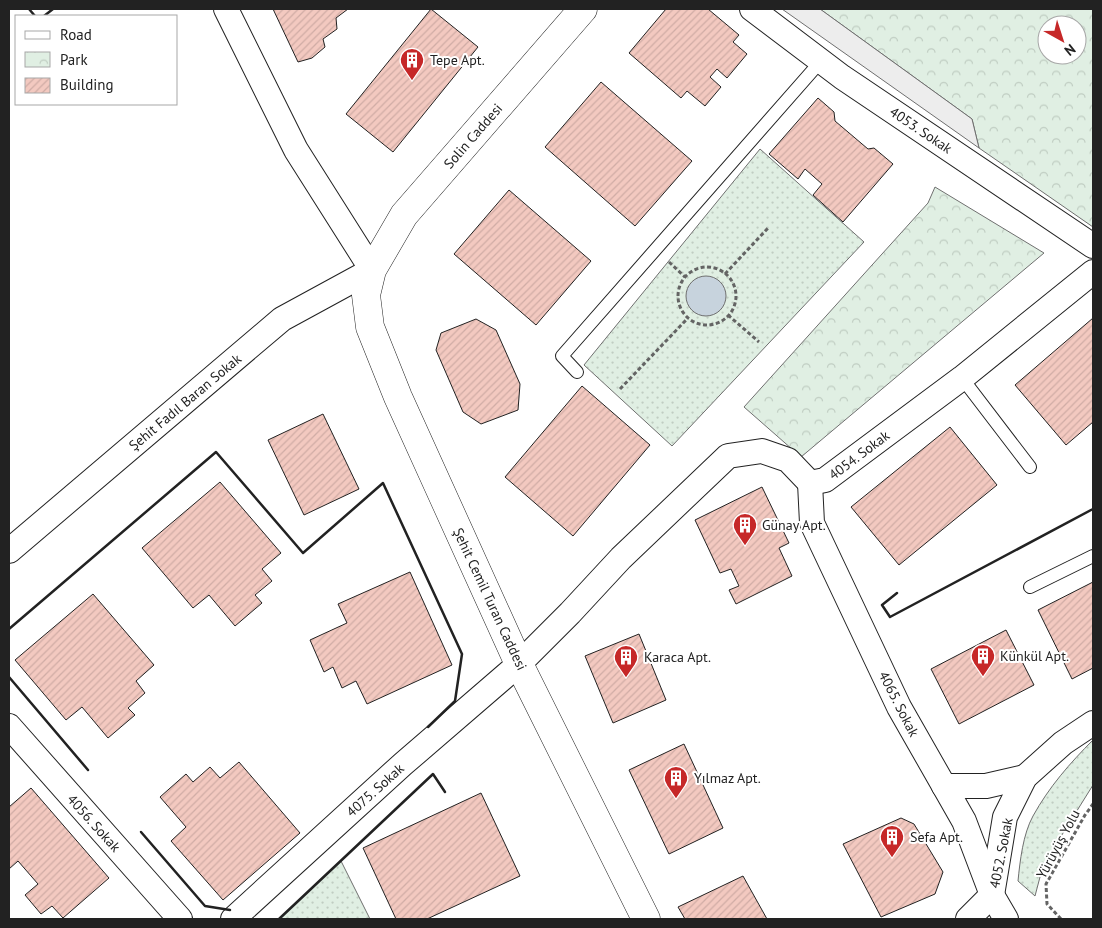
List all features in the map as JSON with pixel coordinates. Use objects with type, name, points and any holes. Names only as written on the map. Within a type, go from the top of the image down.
[{"type":"street","points":[[226,9],[296,150],[372,270]]},
{"type":"street","name":"Solin Caddesi","points":[[372,270],[404,215],[583,9]]},
{"type":"street","name":"4053. Sokak","points":[[752,9],[842,77],[1093,246]]},
{"type":"street","name":"Şehit Fadıl Baran Sokak","points":[[9,551],[282,319],[372,270]]},
{"type":"street","name":"Şehit Cemil Turan Caddesi","points":[[372,270],[366,295],[370,327],[398,397],[519,664],[646,919]]},
{"type":"street","name":"4054. Sokak","points":[[519,664],[621,558],[728,456],[762,451],[788,460],[810,483],[824,480],[962,378],[1093,272]]},
{"type":"street","name":"4065. Sokak","points":[[810,483],[812,523],[898,707],[964,821],[992,895],[1006,919]]},
{"type":"street","name":"4075. Sokak","points":[[233,919],[403,764],[519,664]]},
{"type":"street","name":"4052. Sokak","points":[[968,919],[992,895],[1005,817],[1025,777],[1063,743],[1093,723]]},
{"type":"street","name":"4056. Sokak","points":[[9,726],[180,919]]},
{"type":"street","points":[[944,786],[986,786],[1025,777]]},
{"type":"lane","points":[[577,372],[562,356],[821,61]]},
{"type":"lane","points":[[962,378],[1030,467]]},
{"type":"lane","points":[[1030,587],[1093,556]]},
{"type":"path","points":[[725,274],[769,228]]},
{"type":"path","points":[[712,267],[725,274],[734,286],[736,296],[734,306],[728,315],[713,324],[704,324],[688,318],[682,311],[678,293],[685,277],[693,270],[712,267]]},
{"type":"path","points":[[728,315],[759,342]]},
{"type":"path","points":[[620,389],[688,318]]},
{"type":"path","name":"Yürüyüş Yolu","points":[[1061,919],[1047,904],[1046,884],[1093,804]]},
{"type":"green space","points":[[820,9],[1093,9],[1093,227],[979,148],[972,119]]},
{"type":"green space","points":[[760,149],[864,242],[672,446],[584,365]]},
{"type":"green space","points":[[935,187],[1044,253],[801,457],[744,407],[928,203]]},
{"type":"green space","points":[[1093,740],[1093,785],[1055,846],[1040,877],[1035,896],[1018,881],[1022,848],[1027,831],[1039,805],[1053,785]]},
{"type":"green space","points":[[341,861],[370,919],[279,919]]},
{"type":"shaded area","points":[[782,9],[820,9],[972,119],[979,148]]},
{"type":"shaded area","points":[[710,276],[717,279],[723,285],[726,296],[725,304],[717,313],[710,316],[702,316],[695,313],[687,304],[686,292],[689,285],[698,277]]},
{"type":"building","points":[[273,9],[348,9],[336,18],[337,29],[323,39],[325,47],[312,58],[298,62]]},
{"type":"building","name":"Tepe Apt.","points":[[431,9],[478,47],[393,152],[346,114]]},
{"type":"building","points":[[666,9],[708,9],[739,35],[733,42],[747,54],[727,78],[717,69],[710,77],[721,87],[705,106],[687,91],[681,98],[629,53]]},
{"type":"building","points":[[601,82],[692,161],[635,226],[545,147]]},
{"type":"building","points":[[818,98],[834,112],[835,121],[868,149],[874,148],[893,164],[843,222],[813,195],[822,184],[805,169],[798,179],[769,154]]},
{"type":"building","points":[[509,190],[591,261],[536,325],[454,254]]},
{"type":"building","points":[[1093,318],[1093,422],[1066,445],[1015,385]]},
{"type":"building","points":[[476,319],[496,330],[520,384],[518,410],[481,424],[463,412],[436,350],[441,333]]},
{"type":"building","points":[[582,386],[650,445],[573,536],[505,477]]},
{"type":"building","points":[[323,414],[359,489],[304,515],[268,440]]},
{"type":"building","points":[[950,427],[997,485],[899,565],[851,507]]},
{"type":"building","points":[[220,482],[281,553],[262,569],[272,581],[255,595],[262,603],[235,626],[209,595],[193,608],[142,548]]},
{"type":"building","name":"Günay Apt.","points":[[762,487],[789,543],[779,548],[792,576],[736,604],[729,590],[739,586],[731,569],[720,573],[695,520]]},
{"type":"building","points":[[410,572],[452,665],[367,704],[356,681],[342,688],[333,667],[324,672],[310,640],[347,623],[338,604]]},
{"type":"building","points":[[1093,582],[1093,668],[1072,679],[1038,610]]},
{"type":"building","points":[[93,594],[154,665],[136,681],[145,693],[128,708],[135,715],[108,738],[82,707],[66,720],[15,660]]},
{"type":"building","name":"Künkül Apt.","points":[[1006,630],[1034,685],[959,724],[931,669]]},
{"type":"building","name":"Karaca Apt.","points":[[639,634],[666,700],[613,723],[585,656]]},
{"type":"building","name":"Yılmaz Apt.","points":[[684,744],[723,828],[669,854],[629,770]]},
{"type":"building","points":[[239,762],[300,833],[223,900],[171,841],[186,827],[160,797],[186,774],[193,782],[210,767],[220,778]]},
{"type":"building","points":[[31,788],[109,878],[63,918],[52,906],[41,914],[25,895],[38,884],[18,861],[9,869],[9,807]]},
{"type":"building","points":[[481,793],[520,876],[427,919],[396,919],[363,848]]},
{"type":"building","name":"Sefa Apt.","points":[[901,818],[914,824],[943,872],[935,894],[881,917],[843,844]]},
{"type":"building","points":[[743,876],[767,919],[685,919],[678,907]]},
{"type":"wall","points":[[29,9],[34,15]]},
{"type":"wall","points":[[45,15],[53,9]]},
{"type":"wall","points":[[9,629],[216,452],[303,553],[383,483],[462,654],[455,701],[428,727]]},
{"type":"wall","points":[[897,593],[882,605],[890,617],[1093,509]]},
{"type":"wall","points":[[9,677],[88,770]]},
{"type":"wall","points":[[279,919],[433,774],[445,792]]},
{"type":"wall","points":[[141,832],[205,906],[230,910]]},
{"type":"place","name":"Tepe Apt.","points":[[412,81]]},
{"type":"place","name":"Günay Apt.","points":[[745,546]]},
{"type":"place","name":"Künkül Apt.","points":[[983,677]]},
{"type":"place","name":"Karaca Apt.","points":[[626,678]]},
{"type":"place","name":"Yılmaz Apt.","points":[[676,799]]},
{"type":"place","name":"Sefa Apt.","points":[[892,858]]}]
